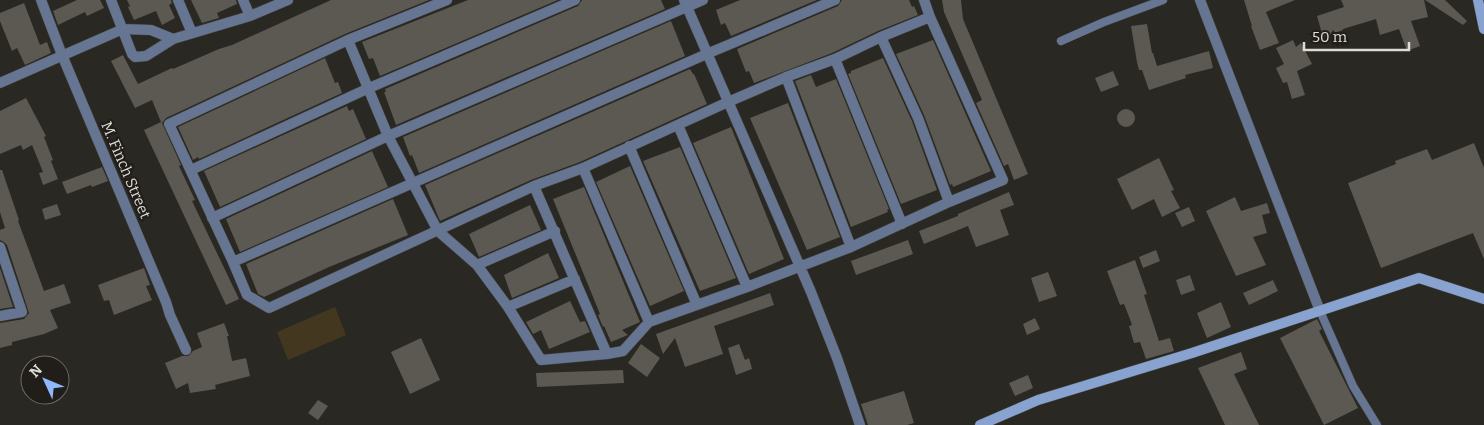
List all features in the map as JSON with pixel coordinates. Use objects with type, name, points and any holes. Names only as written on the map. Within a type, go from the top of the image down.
[{"type":"street","name":"M. Finch Street","points":[[41,0],[186,350]]},
{"type":"street","points":[[111,0],[120,30],[133,55],[136,57],[151,54],[173,39],[250,16],[288,0]]},
{"type":"street","points":[[178,0],[192,33]]},
{"type":"street","points":[[243,0],[250,16]]},
{"type":"street","points":[[447,0],[348,40],[169,124],[247,295],[270,308],[534,186],[583,168],[728,102],[930,17]]},
{"type":"street","points":[[191,170],[369,88],[575,0]]},
{"type":"street","points":[[212,218],[388,136],[686,4],[703,0]]},
{"type":"street","points":[[233,262],[834,0]]},
{"type":"street","points":[[348,40],[388,136],[438,231],[477,265],[508,307],[541,360],[623,351],[650,322],[851,247],[949,202],[1004,180],[924,0]]},
{"type":"street","points":[[1200,0],[1320,311]]},
{"type":"street","points":[[1478,0],[1484,29]]},
{"type":"street","points":[[686,4],[800,266],[837,358],[860,425]]},
{"type":"street","points":[[0,83],[120,30],[151,30],[173,39]]},
{"type":"street","points":[[881,37],[918,118],[949,202]]},
{"type":"street","points":[[834,59],[902,224]]},
{"type":"street","points":[[786,77],[851,247]]},
{"type":"street","points":[[678,125],[747,287]]},
{"type":"street","points":[[629,146],[697,305]]},
{"type":"street","points":[[583,168],[650,322]]},
{"type":"street","points":[[534,186],[607,354]]},
{"type":"street","points":[[477,265],[554,231]]},
{"type":"street","points":[[0,247],[3,263],[22,312],[0,316]]},
{"type":"street","points":[[980,425],[1038,400],[1192,354],[1419,278],[1484,299]]},
{"type":"street","points":[[508,307],[575,279]]},
{"type":"lane","points":[[1061,41],[1104,22],[1163,0]]},
{"type":"lane","points":[[1320,311],[1353,386],[1377,425]]},
{"type":"shaded area","points":[[335,307],[346,335],[288,360],[277,332]]},
{"type":"building","points":[[77,0],[100,0],[104,8],[87,16],[85,12],[58,25],[53,11]]},
{"type":"building","points":[[127,0],[171,0],[172,3],[169,5],[175,18],[162,25],[156,11],[134,20]]},
{"type":"building","points":[[191,0],[236,0],[237,4],[217,13],[219,18],[202,23]]},
{"type":"building","points":[[331,0],[429,0],[345,34],[166,118],[162,123],[195,200],[192,201],[239,299],[226,305],[144,130],[161,122],[152,100],[135,108],[111,61],[123,55],[138,84],[172,68],[232,45]]},
{"type":"building","points":[[468,0],[558,0],[380,76],[373,58],[369,59],[362,42]]},
{"type":"building","points":[[582,0],[661,0],[665,9],[396,125],[384,92],[386,92],[385,89],[578,6]]},
{"type":"building","points":[[740,0],[817,0],[731,36],[725,23],[721,25],[716,10]]},
{"type":"building","points":[[842,0],[909,0],[918,15],[878,31],[832,53],[754,83],[749,71],[746,72],[737,49],[838,6]]},
{"type":"building","points":[[942,0],[961,0],[963,19],[1028,174],[1014,180],[1008,164],[1004,166],[976,103],[982,100],[944,12]]},
{"type":"building","points":[[1244,0],[1295,0],[1266,12],[1279,43],[1260,50]]},
{"type":"building","points":[[1341,0],[1424,0],[1428,17],[1411,21],[1420,46],[1407,51],[1399,29],[1380,35],[1376,19],[1323,37],[1317,16],[1344,7]]},
{"type":"building","points":[[1425,0],[1445,0],[1467,21],[1463,25]]},
{"type":"building","points":[[24,3],[40,45],[47,42],[51,53],[25,65],[17,48],[12,51],[0,21],[0,13]]},
{"type":"building","points":[[671,21],[685,56],[419,173],[403,137]]},
{"type":"building","points":[[1147,24],[1152,53],[1157,66],[1209,51],[1213,68],[1185,75],[1186,78],[1149,90],[1142,70],[1139,70],[1131,26]]},
{"type":"building","points":[[933,40],[991,171],[953,187],[952,184],[950,185],[924,115],[896,54]]},
{"type":"building","points":[[1293,40],[1296,47],[1301,43],[1312,64],[1297,71],[1305,95],[1292,99],[1287,82],[1283,83],[1276,68],[1284,64],[1276,48]]},
{"type":"building","points":[[325,58],[335,83],[338,82],[342,93],[199,159],[198,157],[193,160],[178,127]]},
{"type":"building","points":[[883,58],[912,121],[937,190],[901,204],[848,74]]},
{"type":"building","points":[[690,69],[707,104],[580,162],[531,180],[440,221],[425,185]]},
{"type":"building","points":[[1113,71],[1119,85],[1101,92],[1095,78]]},
{"type":"building","points":[[811,75],[816,87],[836,79],[889,209],[887,210],[888,212],[851,227],[795,81]]},
{"type":"building","points":[[26,98],[46,136],[44,137],[58,179],[43,185],[39,173],[43,172],[32,145],[23,150],[21,145],[0,154],[0,111]]},
{"type":"building","points":[[788,103],[840,237],[807,250],[750,118]]},
{"type":"building","points":[[347,106],[349,111],[353,109],[366,139],[220,207],[204,171]]},
{"type":"building","points":[[1122,109],[1130,109],[1135,114],[1133,125],[1122,127],[1117,122],[1117,114]]},
{"type":"building","points":[[731,127],[784,259],[749,274],[693,143]]},
{"type":"building","points":[[1474,143],[1484,168],[1484,259],[1473,233],[1381,268],[1348,183],[1396,164],[1395,161],[1427,149],[1432,160]]},
{"type":"building","points":[[680,147],[736,278],[700,291],[643,161]]},
{"type":"building","points":[[372,151],[388,187],[240,252],[226,219]]},
{"type":"building","points":[[1159,158],[1174,190],[1171,191],[1180,208],[1162,217],[1154,199],[1132,210],[1117,179]]},
{"type":"building","points":[[630,166],[684,291],[650,306],[596,182]]},
{"type":"building","points":[[102,167],[108,181],[67,194],[62,182]]},
{"type":"building","points":[[0,170],[2,170],[18,221],[44,291],[64,284],[71,303],[50,310],[58,328],[44,334],[12,342],[12,345],[0,348],[0,323],[24,319],[29,313],[7,245],[0,240],[0,230],[5,228],[0,212]]},
{"type":"building","points":[[584,187],[640,322],[622,330],[628,335],[611,342],[598,315],[600,314],[553,199]]},
{"type":"building","points":[[1009,192],[1014,205],[1000,210],[1009,235],[976,247],[968,226],[924,244],[919,231],[958,216],[958,214]]},
{"type":"building","points":[[1235,197],[1241,211],[1267,203],[1270,213],[1262,215],[1267,233],[1253,237],[1266,265],[1236,276],[1206,211]]},
{"type":"building","points":[[393,199],[408,235],[329,267],[264,297],[258,294],[246,264]]},
{"type":"building","points":[[57,204],[61,215],[45,220],[42,209]]},
{"type":"building","points":[[530,205],[541,230],[479,257],[469,234]]},
{"type":"building","points":[[1189,207],[1195,221],[1182,227],[1175,213]]},
{"type":"building","points":[[908,240],[913,254],[856,275],[851,261]]},
{"type":"building","points":[[1156,250],[1160,261],[1143,268],[1139,257]]},
{"type":"building","points":[[548,253],[559,278],[512,298],[504,275]]},
{"type":"building","points":[[1135,260],[1147,294],[1144,295],[1159,341],[1170,338],[1174,351],[1146,359],[1140,342],[1134,343],[1129,326],[1132,325],[1128,314],[1124,304],[1120,305],[1107,271]]},
{"type":"building","points":[[0,268],[13,307],[0,309]]},
{"type":"building","points":[[144,268],[150,285],[146,286],[152,300],[114,315],[109,300],[104,301],[98,285]]},
{"type":"building","points":[[1048,272],[1057,296],[1039,302],[1031,278]]},
{"type":"building","points":[[1190,275],[1195,290],[1181,295],[1176,280]]},
{"type":"building","points":[[1273,280],[1278,291],[1249,305],[1243,293]]},
{"type":"building","points":[[770,293],[774,305],[714,326],[723,354],[685,367],[675,338],[663,354],[656,334]]},
{"type":"building","points":[[570,301],[580,322],[585,321],[590,332],[549,349],[541,330],[533,334],[526,322]]},
{"type":"building","points":[[1221,302],[1231,327],[1207,338],[1197,313]]},
{"type":"building","points":[[1035,318],[1040,329],[1027,335],[1023,324]]},
{"type":"building","points":[[1317,319],[1322,329],[1319,331],[1358,408],[1324,425],[1280,338]]},
{"type":"building","points":[[224,323],[229,336],[227,336],[232,361],[246,358],[250,376],[215,385],[216,389],[190,393],[188,383],[176,389],[165,363],[182,356],[188,356],[193,351],[202,347],[197,333]]},
{"type":"building","points":[[421,338],[440,380],[410,394],[391,352]]},
{"type":"building","points":[[641,344],[660,358],[647,377],[628,363]]},
{"type":"building","points":[[739,344],[745,360],[749,358],[752,369],[736,375],[728,348]]},
{"type":"building","points":[[1241,352],[1247,369],[1234,374],[1259,425],[1225,425],[1198,368]]},
{"type":"building","points":[[623,370],[624,383],[537,387],[536,373]]},
{"type":"building","points":[[1028,375],[1033,388],[1015,396],[1009,383]]},
{"type":"building","points":[[904,391],[914,423],[907,425],[868,425],[861,404]]},
{"type":"building","points":[[318,400],[328,406],[318,420],[308,413]]}]
